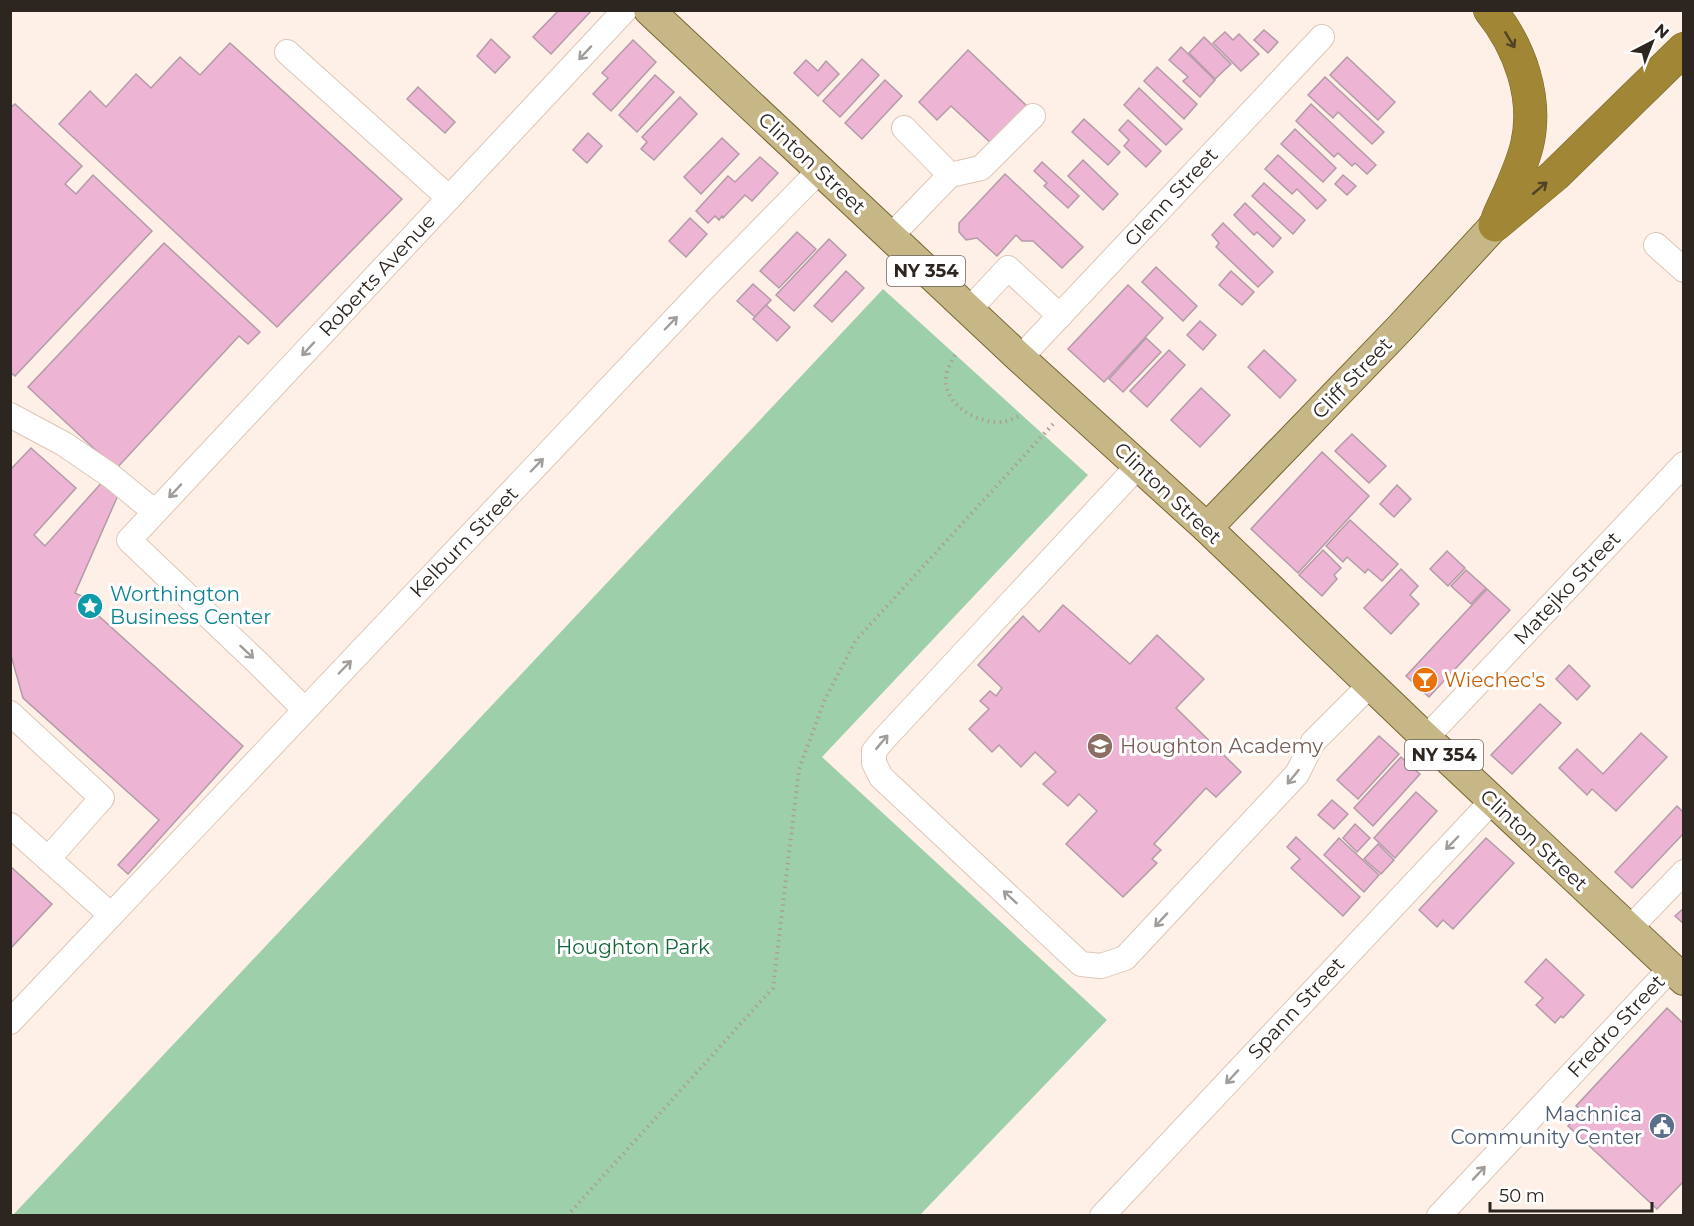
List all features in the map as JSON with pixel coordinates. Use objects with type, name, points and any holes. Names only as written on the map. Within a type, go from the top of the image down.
[{"type":"highway","points":[[1490,10],[1518,53],[1528,95],[1530,120],[1527,144],[1495,225]]},
{"type":"highway","points":[[1495,225],[1555,175],[1683,49]]},
{"type":"main road","name":"Clinton Street","points":[[649,10],[1020,358],[1207,528],[1492,801],[1677,974]]},
{"type":"main road","name":"Cliff Street","points":[[1207,528],[1401,327],[1495,225]]},
{"type":"street","name":"Roberts Avenue","points":[[304,709],[260,664],[129,540],[625,10]]},
{"type":"street","name":"Glenn Street","points":[[1020,358],[1322,37]]},
{"type":"street","points":[[287,52],[449,198]]},
{"type":"street","points":[[890,237],[950,175],[981,168],[1033,116]]},
{"type":"street","points":[[904,128],[950,175]]},
{"type":"street","name":"Kelburn Street","points":[[10,1022],[304,709],[710,282],[819,171]]},
{"type":"street","points":[[1656,245],[1683,270]]},
{"type":"street","points":[[969,310],[1008,268],[1060,316]]},
{"type":"street","points":[[10,416],[64,444],[111,476],[155,512]]},
{"type":"street","name":"Matejko Street","points":[[1426,738],[1683,464]]},
{"type":"street","points":[[1138,465],[874,751],[874,763],[881,777],[1081,964],[1101,966],[1125,958],[1297,774],[1312,742],[1370,685]]},
{"type":"street","points":[[10,712],[102,798],[48,859]]},
{"type":"street","name":"Spann Street","points":[[1101,1215],[1492,801]]},
{"type":"street","points":[[10,825],[111,915]]},
{"type":"street","points":[[1629,929],[1683,872]]},
{"type":"street","name":"Fredro Street","points":[[1439,1215],[1677,974]]},
{"type":"path","points":[[955,355],[946,376],[949,395],[959,407],[982,419],[1003,422],[1021,416]]},
{"type":"path","points":[[567,1215],[772,988],[799,769],[825,699],[856,640],[1071,404]]},
{"type":"green space","name":"Houghton Park","points":[[883,289],[1088,475],[822,757],[1107,1020],[920,1215],[13,1215]]},
{"type":"building","points":[[559,10],[592,10],[551,54],[533,37]]},
{"type":"building","points":[[1264,30],[1278,42],[1268,53],[1254,40]]},
{"type":"building","points":[[1225,32],[1233,40],[1239,34],[1259,54],[1241,71],[1213,43]]},
{"type":"building","points":[[1204,37],[1231,64],[1215,79],[1189,53]]},
{"type":"building","points":[[491,39],[510,57],[495,73],[477,56]]},
{"type":"building","points":[[633,40],[656,62],[611,111],[593,94],[608,78],[602,73]]},
{"type":"building","points":[[230,43],[402,199],[277,327],[59,124],[90,91],[106,107],[136,74],[151,88],[180,57],[200,75]]},
{"type":"building","points":[[1181,47],[1215,80],[1200,97],[1183,81],[1188,77],[1169,60]]},
{"type":"building","points":[[968,50],[1028,107],[992,144],[951,106],[937,120],[919,102]]},
{"type":"building","points":[[1347,57],[1395,102],[1378,120],[1330,75]]},
{"type":"building","points":[[862,59],[879,75],[840,117],[823,101]]},
{"type":"building","points":[[806,60],[818,71],[826,61],[839,74],[818,96],[794,73]]},
{"type":"building","points":[[1157,67],[1197,104],[1184,119],[1144,81]]},
{"type":"building","points":[[655,75],[674,92],[637,132],[619,115]]},
{"type":"building","points":[[1325,77],[1384,132],[1372,144],[1338,112],[1333,118],[1308,95]]},
{"type":"building","points":[[885,80],[902,96],[862,139],[845,123]]},
{"type":"building","points":[[418,87],[455,122],[445,133],[407,99]]},
{"type":"building","points":[[1139,88],[1182,129],[1166,145],[1124,105]]},
{"type":"building","points":[[680,97],[697,114],[654,160],[641,149],[647,142],[642,137]]},
{"type":"building","points":[[15,104],[82,166],[65,184],[76,194],[93,175],[152,231],[15,376],[10,372],[10,108]]},
{"type":"building","points":[[1311,104],[1376,165],[1367,174],[1355,163],[1352,166],[1338,153],[1334,157],[1296,121]]},
{"type":"building","points":[[1084,119],[1120,152],[1108,165],[1072,132]]},
{"type":"building","points":[[1128,120],[1161,151],[1146,167],[1124,146],[1129,140],[1119,130]]},
{"type":"building","points":[[1295,129],[1336,168],[1323,182],[1281,144]]},
{"type":"building","points":[[588,133],[602,146],[587,163],[573,150]]},
{"type":"building","points":[[722,138],[739,154],[701,194],[684,177]]},
{"type":"building","points":[[1278,155],[1326,200],[1317,209],[1297,189],[1292,194],[1265,169]]},
{"type":"building","points":[[760,157],[778,173],[752,201],[745,195],[723,218],[722,216],[719,220],[715,216],[708,223],[696,211],[728,176],[735,182]]},
{"type":"building","points":[[1083,160],[1118,194],[1103,210],[1068,176]]},
{"type":"building","points":[[1042,162],[1079,196],[1068,208],[1044,186],[1047,183],[1034,171]]},
{"type":"building","points":[[1005,174],[1083,247],[1062,268],[1033,241],[1022,241],[1016,235],[997,256],[977,238],[966,240],[959,232],[959,223]]},
{"type":"building","points":[[1343,175],[1356,186],[1347,195],[1335,184]]},
{"type":"building","points":[[1264,183],[1305,220],[1293,234],[1252,196]]},
{"type":"building","points":[[1245,203],[1281,238],[1273,247],[1257,232],[1254,235],[1234,215]]},
{"type":"building","points":[[690,218],[707,234],[686,257],[669,241]]},
{"type":"building","points":[[1223,223],[1273,272],[1258,287],[1216,247],[1219,243],[1212,235]]},
{"type":"building","points":[[797,232],[816,249],[779,288],[760,271]]},
{"type":"building","points":[[829,239],[846,255],[794,311],[776,295]]},
{"type":"building","points":[[164,243],[260,332],[248,344],[239,336],[116,469],[28,387]]},
{"type":"building","points":[[1156,267],[1197,306],[1183,321],[1142,282]]},
{"type":"building","points":[[846,271],[864,288],[832,322],[814,306]]},
{"type":"building","points":[[1231,271],[1254,292],[1242,305],[1219,285]]},
{"type":"building","points":[[753,284],[771,300],[755,317],[737,301]]},
{"type":"building","points":[[1128,285],[1163,318],[1104,382],[1068,349]]},
{"type":"building","points":[[766,305],[790,327],[777,341],[753,319]]},
{"type":"building","points":[[1200,321],[1216,335],[1203,350],[1187,335]]},
{"type":"building","points":[[1146,338],[1161,352],[1123,392],[1109,379]]},
{"type":"building","points":[[1169,350],[1185,365],[1147,407],[1130,391]]},
{"type":"building","points":[[1264,350],[1296,380],[1280,398],[1248,367]]},
{"type":"building","points":[[1201,388],[1230,415],[1200,447],[1171,420]]},
{"type":"building","points":[[1352,434],[1386,466],[1369,483],[1335,451]]},
{"type":"building","points":[[31,448],[76,488],[34,535],[45,546],[104,480],[119,493],[75,593],[94,602],[91,609],[243,746],[128,874],[118,865],[159,820],[23,698],[10,652],[10,470]]},
{"type":"building","points":[[1322,452],[1369,496],[1298,573],[1251,529]]},
{"type":"building","points":[[1397,485],[1411,499],[1394,517],[1380,504]]},
{"type":"building","points":[[1350,520],[1398,564],[1382,581],[1368,569],[1365,573],[1347,557],[1343,562],[1326,546]]},
{"type":"building","points":[[1323,550],[1341,568],[1334,575],[1337,579],[1322,596],[1299,575]]},
{"type":"building","points":[[1447,551],[1465,568],[1448,586],[1430,569]]},
{"type":"building","points":[[1401,569],[1418,586],[1410,595],[1419,604],[1391,634],[1364,608]]},
{"type":"building","points":[[1466,570],[1486,588],[1471,604],[1451,586]]},
{"type":"building","points":[[1487,589],[1510,610],[1429,697],[1406,676]]},
{"type":"building","points":[[1063,605],[1130,664],[1157,635],[1204,679],[1176,708],[1241,772],[1216,797],[1206,788],[1154,844],[1161,850],[1152,859],[1157,863],[1123,897],[1066,844],[1097,811],[1079,794],[1068,806],[1043,784],[1056,772],[1035,752],[1021,767],[999,745],[992,752],[969,729],[989,709],[980,701],[990,691],[996,696],[1002,688],[978,665],[1023,616],[1039,632]]},
{"type":"building","points":[[1569,665],[1590,686],[1577,700],[1556,679]]},
{"type":"building","points":[[1540,704],[1561,723],[1512,774],[1491,755]]},
{"type":"building","points":[[1641,733],[1667,757],[1616,811],[1592,789],[1587,795],[1559,768],[1577,749],[1603,774]]},
{"type":"building","points":[[1379,736],[1399,754],[1358,799],[1337,780]]},
{"type":"building","points":[[1401,757],[1420,774],[1373,826],[1354,808]]},
{"type":"building","points":[[1416,792],[1437,811],[1395,858],[1374,838]]},
{"type":"building","points":[[1332,800],[1348,814],[1334,829],[1318,815]]},
{"type":"building","points":[[1677,806],[1684,813],[1684,833],[1632,888],[1615,872]]},
{"type":"building","points":[[1355,824],[1370,838],[1357,852],[1343,838]]},
{"type":"building","points":[[1296,837],[1360,897],[1343,916],[1291,868],[1300,859],[1287,847]]},
{"type":"building","points":[[1339,838],[1379,875],[1364,892],[1324,855]]},
{"type":"building","points":[[1486,838],[1514,863],[1453,929],[1443,920],[1437,927],[1419,910]]},
{"type":"building","points":[[1378,844],[1394,860],[1381,874],[1364,859]]},
{"type":"building","points":[[10,866],[52,904],[10,949]]},
{"type":"building","points":[[1684,908],[1684,924],[1675,916]]},
{"type":"building","points":[[1546,959],[1584,995],[1563,1018],[1561,1016],[1555,1023],[1536,1005],[1543,998],[1525,982]]},
{"type":"building","points":[[1667,1008],[1684,1024],[1684,1181],[1657,1209],[1568,1126],[1582,1111],[1576,1106]]},
{"type":"place","name":"Worthington Business Center","points":[[90,606]]},
{"type":"place","name":"Wiechec's","points":[[1425,680]]},
{"type":"place","name":"Houghton Academy","points":[[1100,746]]},
{"type":"place","name":"Machnica Community Center","points":[[1662,1126]]}]
